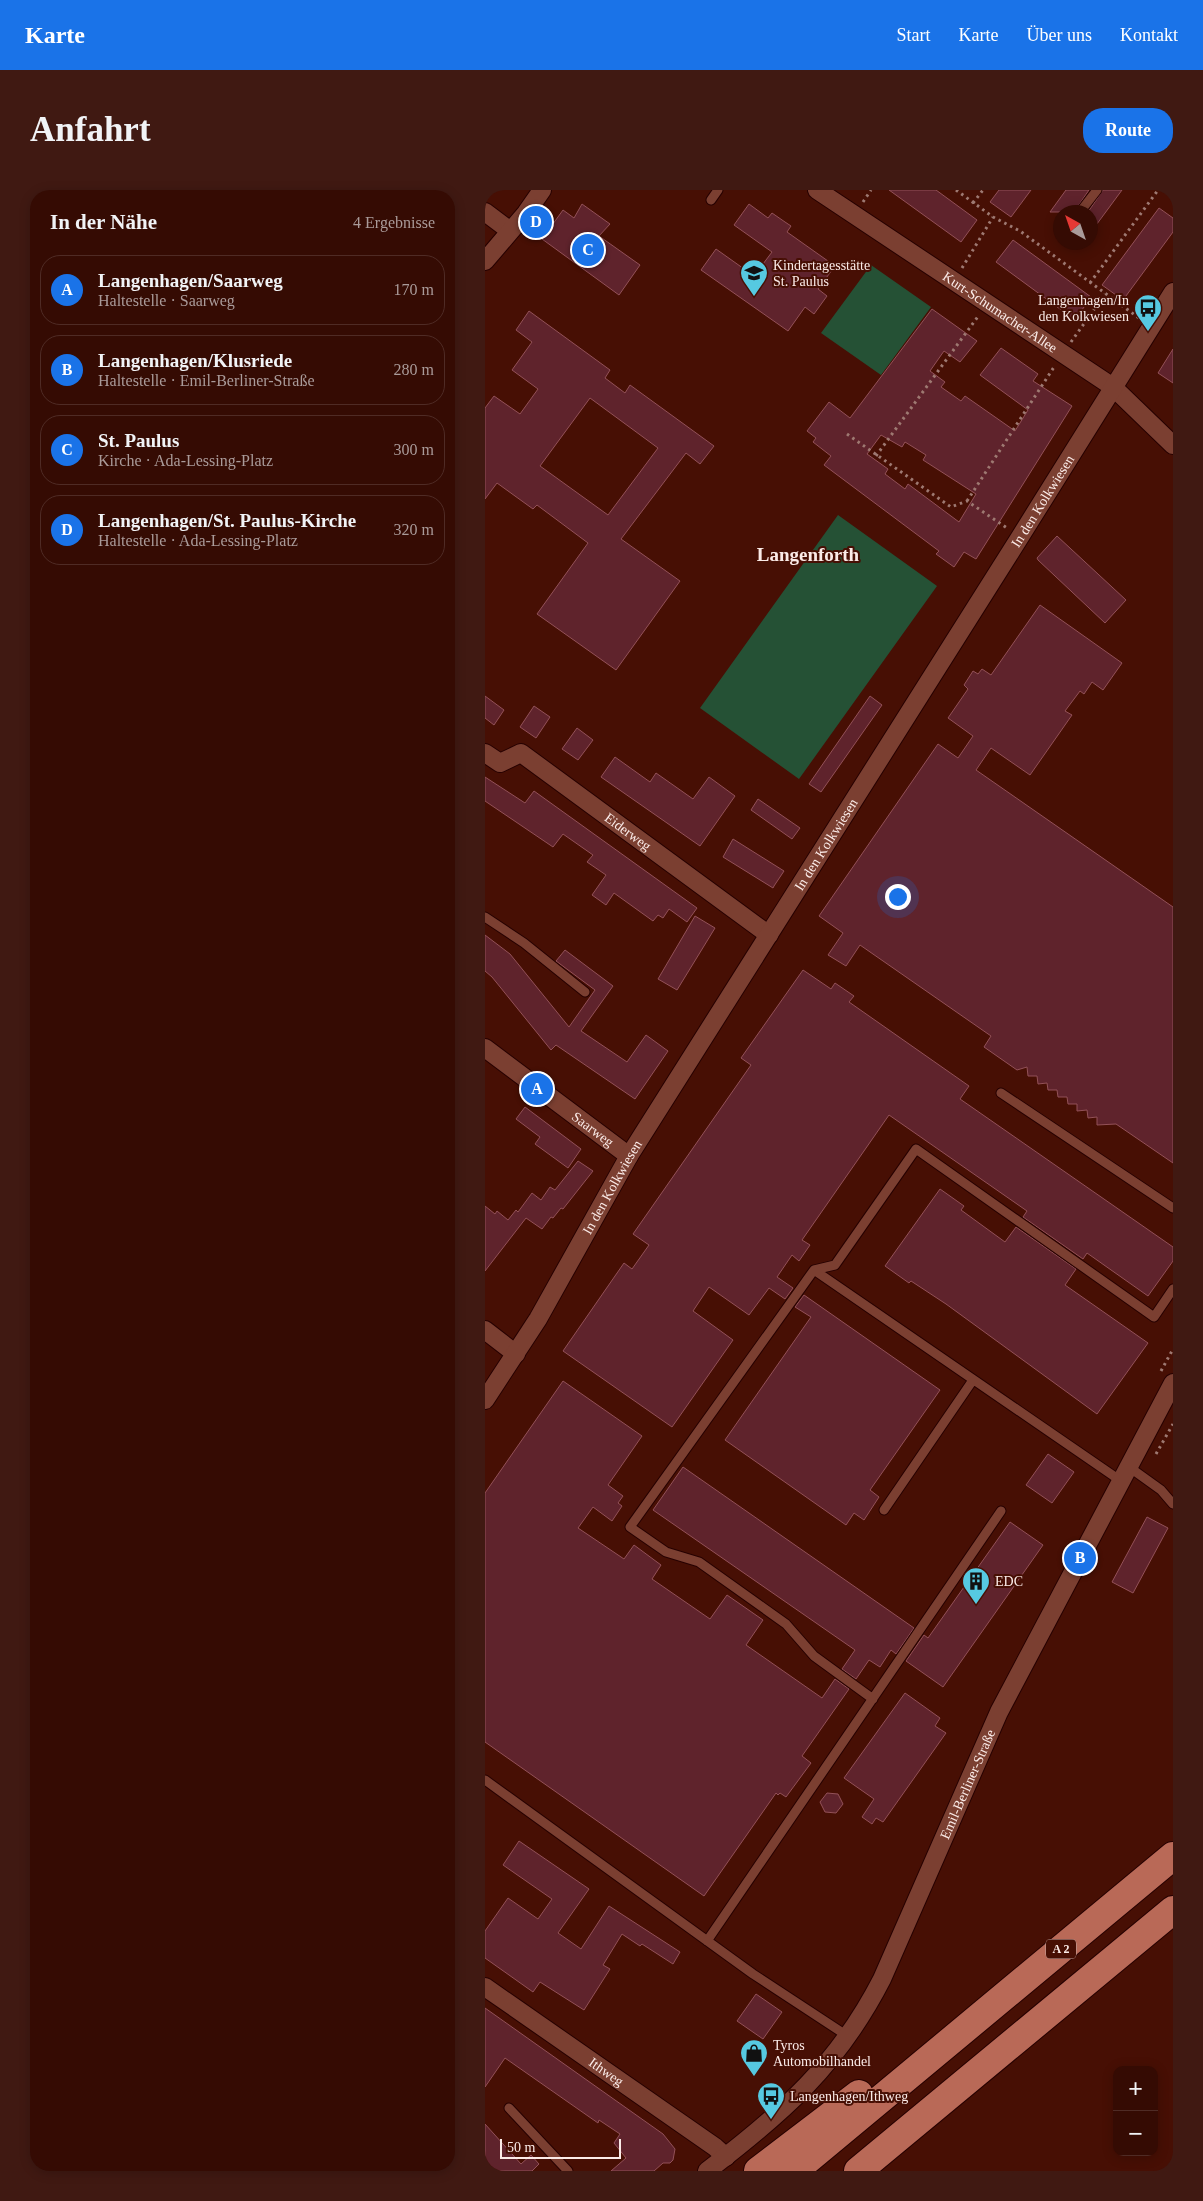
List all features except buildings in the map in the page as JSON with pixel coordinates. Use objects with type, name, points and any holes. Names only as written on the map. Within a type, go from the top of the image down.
[{"type":"highway","name":"A 2","points":[[794,2171],[1173,1856]]},
{"type":"highway","points":[[858,2171],[1173,1910]]},
{"type":"highway","points":[[758,2171],[879,2079],[965,2029]]},
{"type":"highway","points":[[886,2171],[925,2136],[991,2060]]},
{"type":"street","points":[[485,261],[542,190]]},
{"type":"street","name":"Kurt-Schumacher-Allee","points":[[817,190],[1113,387],[1173,446]]},
{"type":"street","points":[[485,212],[509,230]]},
{"type":"street","name":"In den Kolkwiesen","points":[[485,1400],[543,1310],[629,1156],[1173,292]]},
{"type":"street","name":"Eiderweg","points":[[485,753],[500,763],[521,753],[769,934]]},
{"type":"street","name":"Saarweg","points":[[485,1048],[629,1156]]},
{"type":"street","points":[[485,1330],[516,1354]]},
{"type":"street","name":"Emil-Berliner-Straße","points":[[707,2171],[794,2100],[825,2067],[849,2037],[867,2009],[882,1979],[999,1712],[1173,1384]]},
{"type":"street","name":"Ithweg","points":[[485,1987],[709,2143],[726,2157]]},
{"type":"lane","points":[[711,200],[719,190]]},
{"type":"lane","points":[[1085,205],[1097,190]]},
{"type":"lane","points":[[485,917],[524,943],[585,992]]},
{"type":"lane","points":[[1001,1093],[1173,1208]]},
{"type":"lane","points":[[873,1699],[814,1656],[786,1624],[699,1562],[666,1552],[630,1526],[814,1270],[835,1265],[916,1149],[1154,1317],[1173,1289]]},
{"type":"lane","points":[[814,1270],[973,1380],[1125,1474],[1161,1490],[1173,1504]]},
{"type":"lane","points":[[884,1510],[973,1380]]},
{"type":"lane","points":[[707,1941],[1001,1512]]},
{"type":"lane","points":[[485,1780],[790,2000],[849,2037]]},
{"type":"lane","points":[[509,2108],[568,2171]]},
{"type":"path","points":[[955,190],[993,217],[1020,231],[1152,327]]},
{"type":"path","points":[[973,203],[983,190]]},
{"type":"path","points":[[1090,283],[1158,190]]},
{"type":"path","points":[[953,281],[993,217]]},
{"type":"path","points":[[847,434],[951,506],[967,501],[1063,354],[1105,294]]},
{"type":"path","points":[[877,456],[987,304]]},
{"type":"path","points":[[967,501],[1020,537]]},
{"type":"green space","points":[[871,265],[931,307],[881,375],[821,333]]},
{"type":"green space","points":[[838,515],[937,586],[799,779],[700,708]]},
{"type":"place","name":"Langenhagen/St. Paulus-Kirche","points":[[536,222]]},
{"type":"place","name":"St. Paulus","points":[[588,250]]},
{"type":"place","name":"Kindertagesstätte St. Paulus","points":[[754,297]]},
{"type":"place","name":"Langenhagen/In den Kolkwiesen","points":[[1148,332]]},
{"type":"place","name":"Langenhagen/Saarweg","points":[[537,1089]]},
{"type":"place","name":"Langenhagen/Klusriede","points":[[1080,1558]]},
{"type":"place","name":"EDC","points":[[976,1605]]},
{"type":"place","name":"Tyros Automobilhandel","points":[[754,2077]]},
{"type":"place","name":"Langenhagen/Ithweg","points":[[771,2120]]},
{"type":"district","name":"Langenforth","points":[[808,554]]}]
